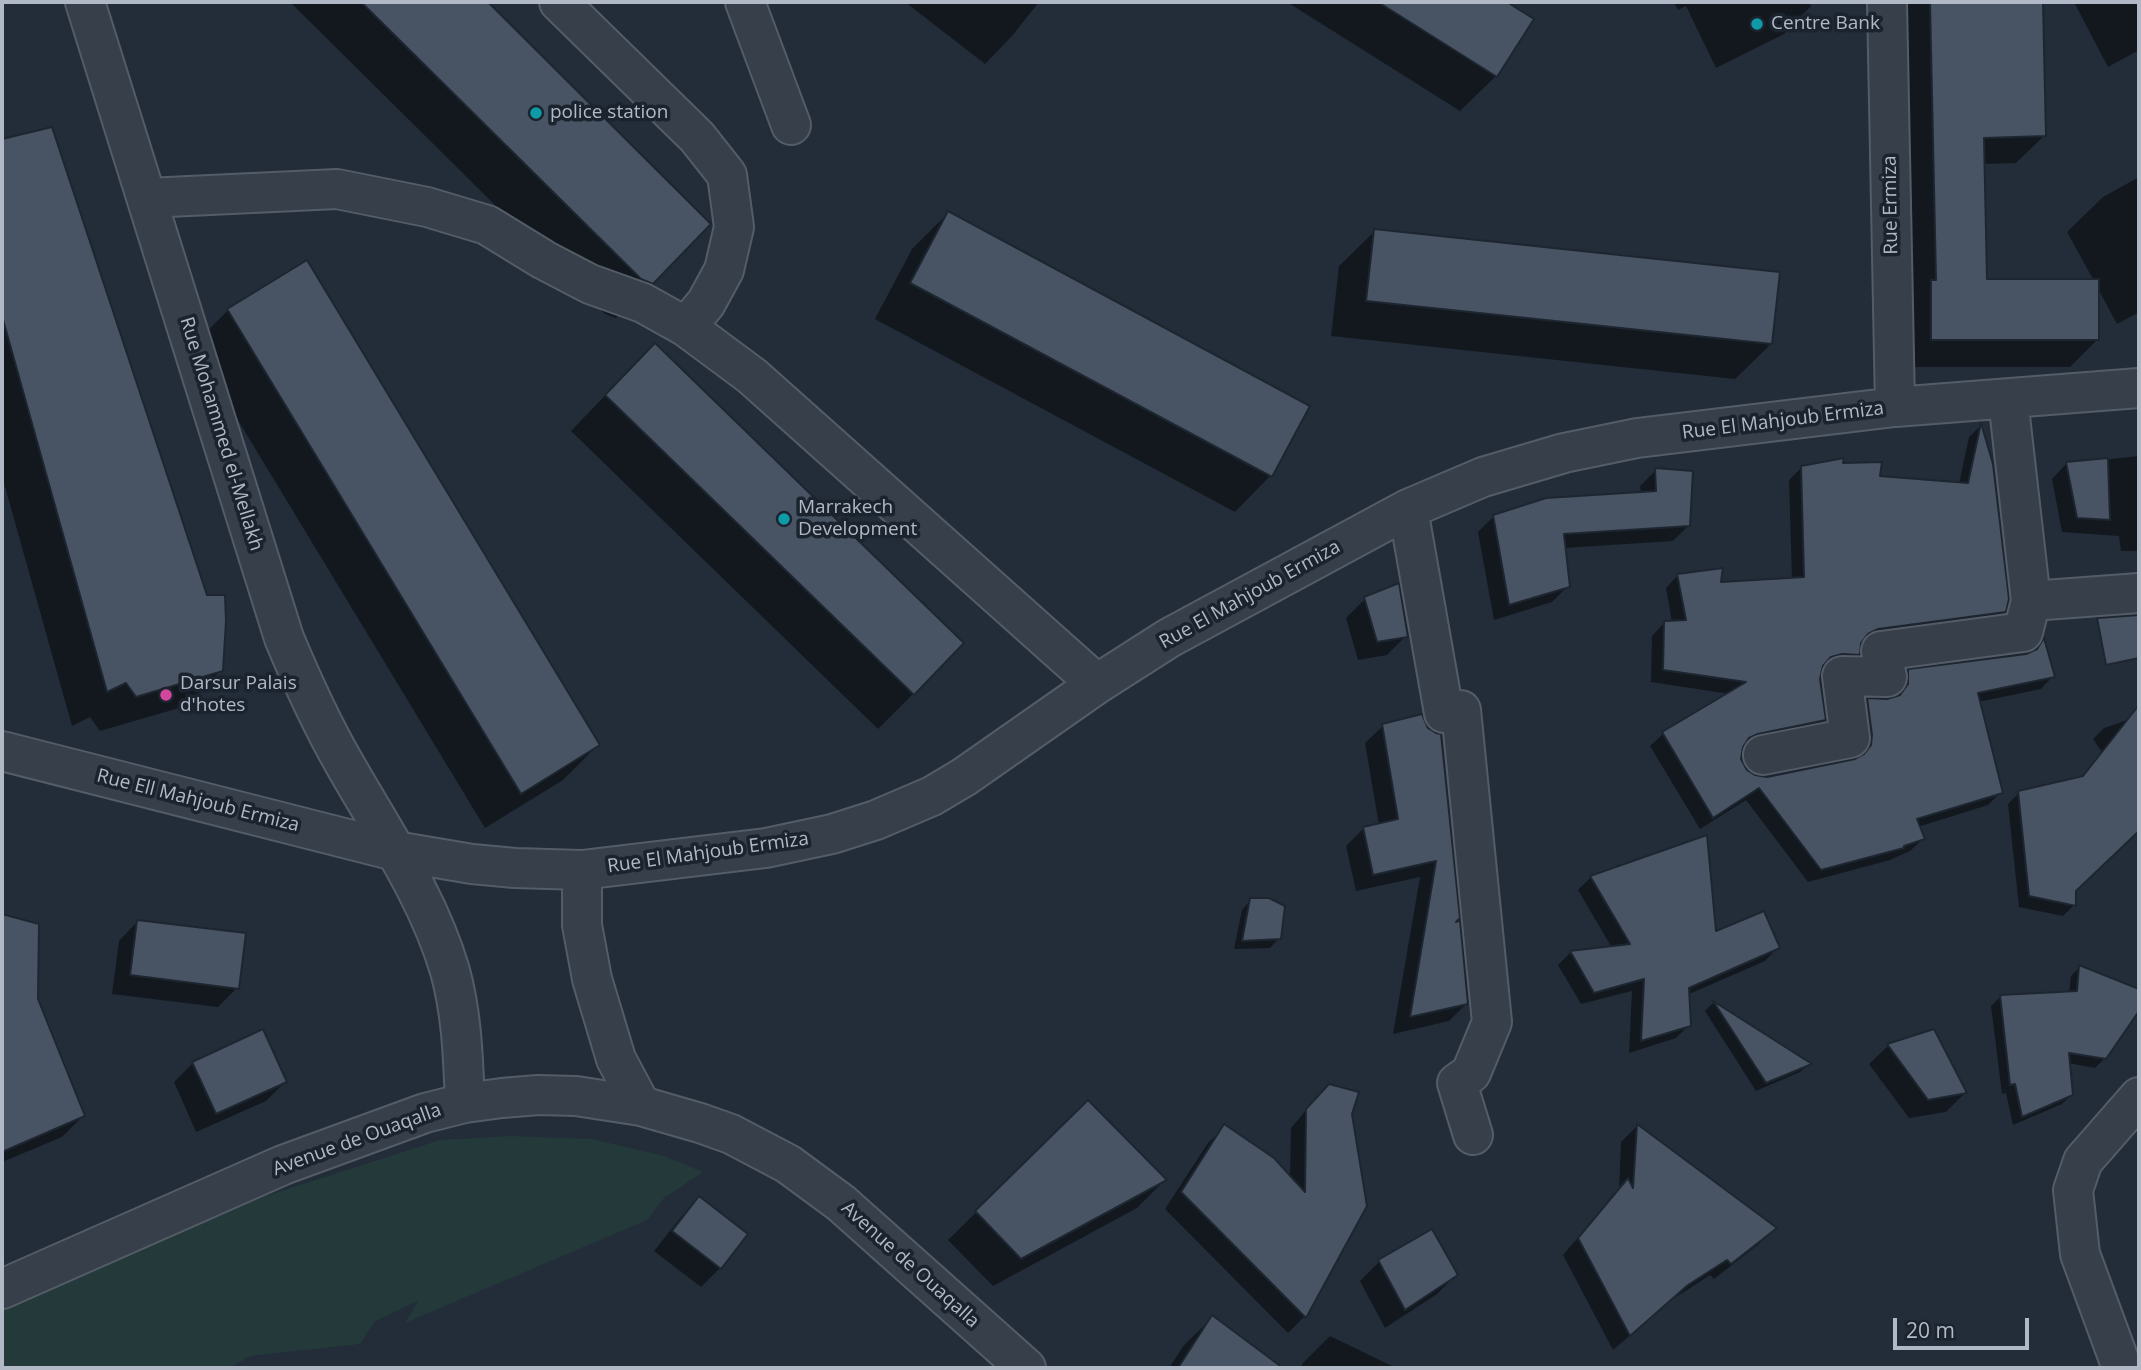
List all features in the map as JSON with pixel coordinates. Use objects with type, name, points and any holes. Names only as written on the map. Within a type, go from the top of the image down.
[{"type":"street","name":"Rue Mohammed el-Mellakh","points":[[85,2],[284,638],[309,696],[342,760],[427,909],[450,971],[463,1036],[465,1103]]},
{"type":"street","points":[[559,2],[696,137],[727,176],[734,227],[724,270],[706,303],[686,327]]},
{"type":"street","points":[[745,2],[791,125]]},
{"type":"street","name":"Rue Ermiza","points":[[1887,2],[1895,407]]},
{"type":"street","points":[[147,198],[337,189],[427,207],[487,225],[590,284],[643,303],[686,327],[752,376],[1097,684]]},
{"type":"street","name":"Rue El Mahjoub Ermiza","points":[[395,851],[472,864],[582,870],[766,848],[832,834],[876,820],[932,796],[1169,638],[1408,509],[1483,477],[1564,453],[1637,438],[1895,407],[2139,388]]},
{"type":"street","points":[[1762,755],[1850,738],[1842,676],[1887,677],[1881,651],[2023,632],[2031,601],[2008,399]]},
{"type":"street","points":[[1408,509],[1444,713],[1461,710],[1492,1022],[1471,1073],[1457,1083],[1473,1135]]},
{"type":"street","points":[[2031,601],[2139,593]]},
{"type":"street","name":"Rue Ell Mahjoub Ermiza","points":[[2,751],[395,851]]},
{"type":"street","points":[[582,870],[582,925],[592,979],[616,1059],[641,1105]]},
{"type":"street","name":"Avenue de Ouaqalla","points":[[2,1289],[283,1165],[425,1113],[465,1103],[538,1095],[576,1096],[641,1105],[731,1134],[797,1170],[841,1203],[1026,1368]]},
{"type":"street","points":[[2122,1368],[2080,1254],[2073,1191],[2083,1161],[2139,1097]]},
{"type":"green space","points":[[511,1136],[592,1139],[664,1156],[703,1172],[664,1198],[647,1220],[405,1323],[418,1301],[375,1321],[360,1344],[250,1356],[229,1368],[2,1368],[2,1306],[263,1197],[440,1140]]},
{"type":"building","name":"police station","points":[[361,2],[488,2],[711,224],[653,284],[641,279]]},
{"type":"building","points":[[1378,2],[1507,2],[1534,19],[1497,77]]},
{"type":"building","points":[[1930,2],[2043,2],[2046,136],[1984,138],[1987,279],[2099,279],[2099,340],[1931,340],[1931,280],[1936,280]]},
{"type":"building","points":[[52,127],[207,595],[225,595],[223,671],[136,697],[126,683],[107,692],[2,316],[2,139]]},
{"type":"building","points":[[948,211],[1310,406],[1272,477],[910,283]]},
{"type":"building","points":[[1374,229],[1780,272],[1772,344],[1366,301]]},
{"type":"building","points":[[307,260],[600,745],[521,794],[227,309]]},
{"type":"building","name":"Marrakech Development","points":[[655,343],[964,643],[914,695],[605,395]]},
{"type":"building","points":[[1981,423],[1993,464],[2009,599],[2006,612],[1878,629],[1868,634],[1861,643],[1860,655],[1842,654],[1831,657],[1823,666],[1820,679],[1826,720],[1749,738],[1743,747],[1741,759],[1747,770],[1767,777],[1855,759],[1864,754],[1871,745],[1867,698],[1887,699],[1900,695],[1908,684],[1908,669],[2026,654],[2037,649],[2044,638],[2055,677],[1978,693],[2003,793],[1917,819],[1925,839],[1904,848],[1821,870],[1759,788],[1713,818],[1662,732],[1746,682],[1663,670],[1664,621],[1686,620],[1677,574],[1723,568],[1721,582],[1804,577],[1801,466],[1844,458],[1843,463],[1882,462],[1880,476],[1968,483]]},
{"type":"building","points":[[2108,458],[2110,520],[2077,518],[2066,462]]},
{"type":"building","points":[[1655,468],[1693,471],[1690,526],[1564,534],[1570,587],[1509,605],[1493,515],[1546,498],[1656,491]]},
{"type":"building","points":[[1399,583],[1408,637],[1377,642],[1364,597]]},
{"type":"building","points":[[2139,615],[2139,658],[2106,665],[2097,618]]},
{"type":"building","points":[[2139,705],[2139,831],[2076,891],[2076,906],[2029,896],[2018,791],[2083,776]]},
{"type":"building","points":[[1422,714],[1428,728],[1441,734],[1460,918],[1456,922],[1460,920],[1468,1004],[1410,1017],[1436,861],[1373,875],[1363,827],[1398,819],[1382,724]]},
{"type":"building","points":[[1707,835],[1716,931],[1764,911],[1780,948],[1689,988],[1691,1026],[1641,1041],[1644,979],[1594,993],[1570,951],[1630,944],[1590,876]]},
{"type":"building","points":[[1250,898],[1269,898],[1285,906],[1281,939],[1242,941]]},
{"type":"building","points":[[2,914],[39,924],[38,999],[85,1116],[2,1152]]},
{"type":"building","points":[[137,920],[246,933],[239,989],[130,975]]},
{"type":"building","points":[[2079,965],[2139,989],[2139,1011],[2106,1059],[2069,1053],[2073,1095],[2022,1117],[2015,1084],[2010,1085],[2000,995],[2077,991]]},
{"type":"building","points":[[1713,1001],[1812,1064],[1766,1083]]},
{"type":"building","points":[[263,1029],[287,1082],[216,1114],[192,1062]]},
{"type":"building","points":[[1934,1029],[1967,1093],[1928,1100],[1887,1044]]},
{"type":"building","points":[[1329,1084],[1359,1092],[1352,1114],[1367,1206],[1306,1318],[1181,1192],[1224,1124],[1274,1158],[1305,1192],[1306,1109]]},
{"type":"building","points":[[1088,1100],[1167,1180],[1021,1259],[975,1211]]},
{"type":"building","points":[[1637,1124],[1777,1228],[1731,1264],[1727,1260],[1688,1285],[1630,1336],[1578,1238],[1628,1178],[1633,1188]]},
{"type":"building","points":[[699,1196],[748,1234],[721,1269],[672,1231]]},
{"type":"building","points":[[1432,1229],[1458,1275],[1405,1310],[1378,1260]]},
{"type":"building","points":[[1212,1315],[1283,1368],[1178,1368]]},
{"type":"place","name":"Centre Bank","points":[[1757,24]]},
{"type":"place","name":"police station","points":[[536,113]]},
{"type":"place","name":"Marrakech Development","points":[[784,519]]},
{"type":"place","name":"Darsur Palais d'hotes","points":[[166,695]]}]
